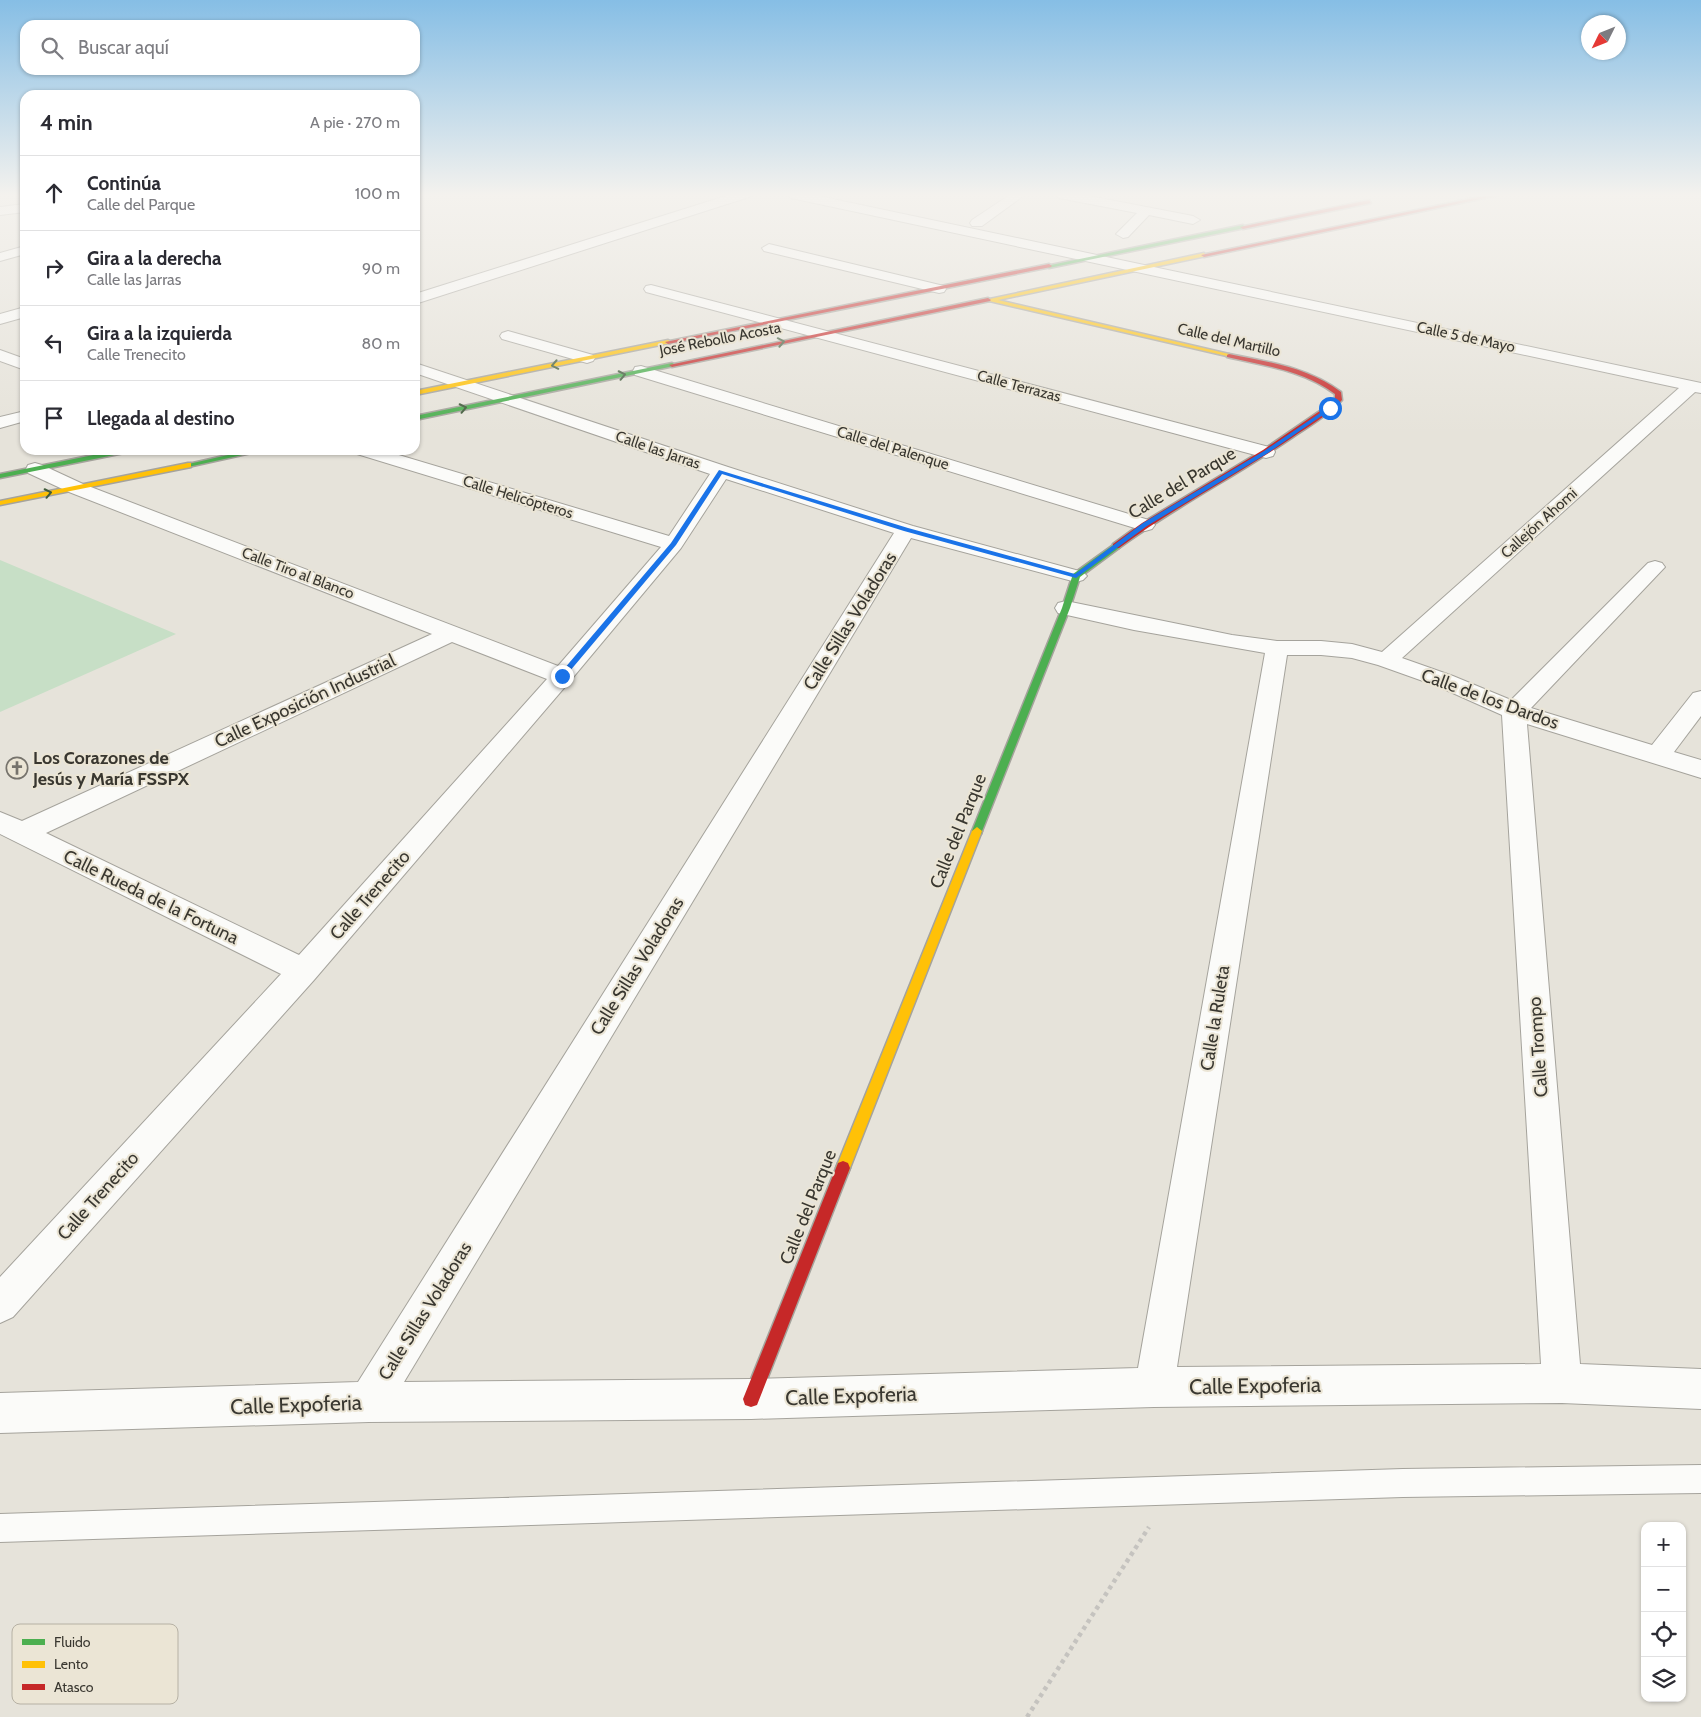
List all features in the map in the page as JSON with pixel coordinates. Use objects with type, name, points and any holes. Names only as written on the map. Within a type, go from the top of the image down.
[{"type":"main road","name":"José Rebollo Acosta","points":[[420,392],[1008,274]]},
{"type":"main road","name":"José Rebollo Acosta","points":[[420,417],[1114,274]]},
{"type":"main road","name":"Calle del Martillo","points":[[992,300],[1293,371],[1319,379],[1332,386],[1339,393]]},
{"type":"main road","name":"Calle del Parque","points":[[751,1399],[1066,608],[1076,576],[1145,524],[1266,452],[1330,408],[1338,400],[1339,393]]},
{"type":"main road","points":[[0,476],[104,455]]},
{"type":"main road","points":[[0,503],[237,455]]},
{"type":"street","points":[[420,297],[493,274]]},
{"type":"street","points":[[877,274],[939,289]]},
{"type":"street","name":"Calle 5 de Mayo","points":[[1172,274],[1697,387]]},
{"type":"street","name":"Calle Terrazas","points":[[651,289],[1266,452]]},
{"type":"street","points":[[0,319],[20,313]]},
{"type":"street","points":[[508,336],[587,358]]},
{"type":"street","points":[[0,355],[20,363]]},
{"type":"street","name":"Calle las Jarras","points":[[420,370],[721,472],[906,530],[1076,576]]},
{"type":"street","name":"Calle del Palenque","points":[[641,371],[1145,524]]},
{"type":"street","name":"Callejón Ahomi","points":[[1386,660],[1697,387]]},
{"type":"street","points":[[0,423],[20,417]]},
{"type":"street","name":"Calle Helicópteros","points":[[380,455],[674,544]]},
{"type":"street","name":"Calle Tiro al Blanco","points":[[35,469],[76,488],[562,676]]},
{"type":"street","name":"Calle Trenecito","points":[[0,1304],[303,971],[562,676],[674,544],[721,472]]},
{"type":"street","name":"Calle Sillas Voladoras","points":[[369,1402],[906,530]]},
{"type":"street","points":[[1514,711],[1655,567]]},
{"type":"street","name":"Calle de los Dardos","points":[[1066,608],[1134,623],[1277,648],[1352,651],[1386,660],[1445,681],[1514,711],[1701,769]]},
{"type":"street","name":"Calle Exposición Industrial","points":[[11,827],[452,633]]},
{"type":"street","name":"Calle la Ruleta","points":[[1154,1387],[1277,648]]},
{"type":"street","points":[[1658,755],[1701,699]]},
{"type":"street","name":"Calle Trompo","points":[[1514,711],[1562,1383]]},
{"type":"street","name":"Calle Rueda de la Fortuna","points":[[11,827],[303,971]]},
{"type":"street","name":"Calle Expoferia","points":[[0,1413],[369,1402],[751,1399],[1154,1387],[1562,1383],[1701,1390]]},
{"type":"lane","points":[[0,1528],[1403,1483],[1701,1479]]},
{"type":"path","points":[[1027,1717],[1172,1490]]},
{"type":"green space","points":[[0,560],[176,634],[0,712]]},
{"type":"traffic: fast","points":[[420,417],[672,365]]},
{"type":"traffic: fast","points":[[0,476],[104,455]]},
{"type":"traffic: fast","points":[[188,465],[237,455]]},
{"type":"traffic: fast","points":[[977,831],[1066,608],[1076,576],[1116,546]]},
{"type":"traffic: slow","points":[[988,300],[1112,274]]},
{"type":"traffic: slow","points":[[992,300],[1229,356]]},
{"type":"traffic: slow","points":[[420,392],[668,342]]},
{"type":"traffic: slow","points":[[0,503],[188,465]]},
{"type":"traffic: slow","points":[[843,1168],[977,831]]},
{"type":"traffic: jam","points":[[668,342],[1008,274]]},
{"type":"traffic: jam","points":[[672,365],[988,300]]},
{"type":"traffic: jam","points":[[1116,546],[1145,525],[1266,452],[1330,408],[1338,400],[1339,393],[1328,385],[1301,372],[1229,356]]},
{"type":"traffic: jam","points":[[751,1399],[843,1168]]},
{"type":"place","name":"Los Corazones de Jesús y María FSSPX","points":[[17,768]]},
{"type":"route","points":[[562,676],[674,544],[721,472],[906,530],[1076,576],[1145,524],[1266,452],[1330,408]]}]
